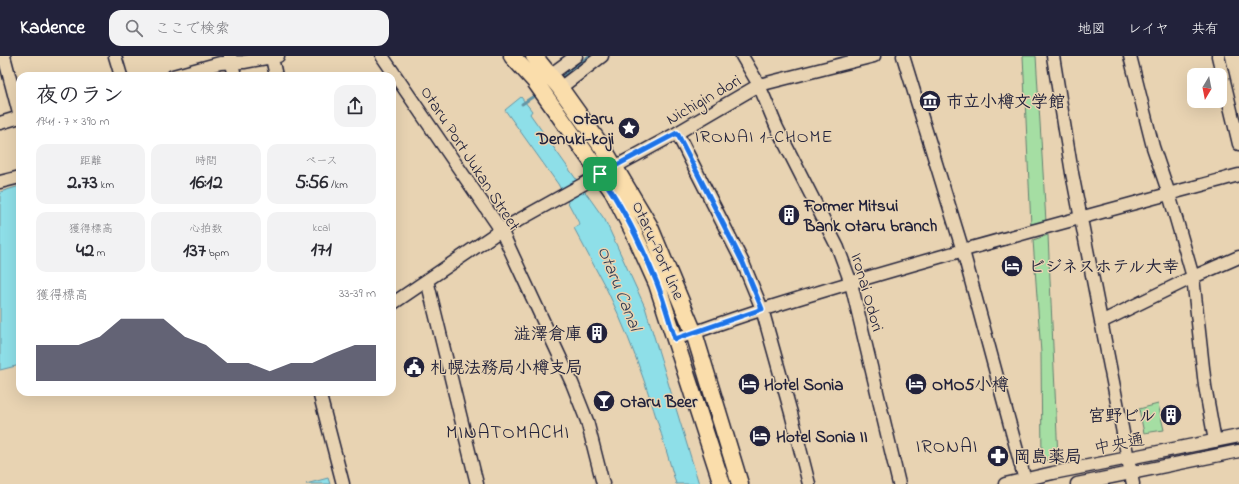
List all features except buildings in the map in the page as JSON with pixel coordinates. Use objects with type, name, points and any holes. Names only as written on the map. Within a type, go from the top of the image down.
[{"type":"main road","name":"Otaru-Port Line","points":[[512,56],[534,80],[549,100],[613,192],[620,206],[657,284],[722,484]]},
{"type":"main road","name":"Otaru-Port Line","points":[[534,56],[560,88],[605,150],[649,225],[694,333],[740,484]]},
{"type":"street","points":[[4,56],[16,102]]},
{"type":"street","points":[[115,56],[120,72]]},
{"type":"street","name":"Otaru Port Jukan Street","points":[[382,56],[393,72]]},
{"type":"street","points":[[550,75],[576,56]]},
{"type":"street","points":[[560,88],[602,56]]},
{"type":"street","name":"Ironai Odori","points":[[742,56],[759,85],[777,128],[838,248],[851,283],[899,484]]},
{"type":"street","name":"Nichigin dori","points":[[396,301],[501,230],[600,174],[677,133],[759,85],[874,56]]},
{"type":"street","points":[[903,56],[963,251],[1025,482]]},
{"type":"street","points":[[1053,56],[1100,322],[1132,478]]},
{"type":"street","points":[[1130,56],[1153,147],[1169,194],[1193,277],[1205,386],[1215,441]]},
{"type":"street","points":[[1218,56],[1237,127],[1239,144]]},
{"type":"street","points":[[187,72],[230,59],[244,62],[275,57],[276,72]]},
{"type":"street","points":[[230,59],[234,72]]},
{"type":"street","name":"Otaru Port Jukan Street","points":[[396,76],[501,230],[572,383],[587,421],[603,484]]},
{"type":"street","points":[[0,123],[16,118]]},
{"type":"street","points":[[677,133],[743,263],[762,309],[809,484]]},
{"type":"street","points":[[675,339],[762,309],[851,283],[1239,175]]},
{"type":"street","points":[[0,182],[16,178]]},
{"type":"street","points":[[1100,322],[1193,277],[1239,257]]},
{"type":"street","points":[[427,280],[476,484]]},
{"type":"street","points":[[320,396],[343,484]]},
{"type":"street","name":"中央通","points":[[1005,484],[1025,482],[1128,458],[1239,436]]},
{"type":"street","name":"中央通","points":[[1077,484],[1132,478],[1239,451]]},
{"type":"green space","points":[[1023,56],[1036,56],[1046,222],[1031,226]]},
{"type":"green space","points":[[1048,235],[1058,458],[1042,461],[1041,353],[1033,240]]},
{"type":"green space","points":[[1158,404],[1164,430],[1144,433],[1139,409]]},
{"type":"water","name":"Otaru Canal","points":[[521,97],[532,111],[530,114],[605,220],[645,307],[699,484],[676,484],[654,410],[628,337],[607,290],[574,228],[580,225],[558,184],[505,110]]},
{"type":"water","points":[[16,187],[16,366],[0,370],[0,192]]},
{"type":"water","points":[[328,478],[330,484],[306,484]]},
{"type":"waterway","points":[[559,79],[589,56]]},
{"type":"waterway","points":[[522,104],[537,94]]},
{"type":"place","name":"市立小樽文学館","points":[[930,101]]},
{"type":"place","name":"Otaru Denuki-koji","points":[[629,128]]},
{"type":"place","name":"Former Mitsui Bank Otaru branch","points":[[789,215]]},
{"type":"place","name":"ビジネスホテル大幸","points":[[1012,266]]},
{"type":"place","name":"澁澤倉庫","points":[[597,333]]},
{"type":"place","name":"札幌法務局小樽支局","points":[[414,367]]},
{"type":"place","name":"Hotel Sonia","points":[[749,384]]},
{"type":"place","name":"OMO5小樽","points":[[916,384]]},
{"type":"place","name":"Otaru Beer","points":[[604,401]]},
{"type":"place","name":"宮野ビル","points":[[1171,415]]},
{"type":"place","name":"Hotel Sonia II","points":[[760,436]]},
{"type":"place","name":"岡島薬局","points":[[998,456]]},
{"type":"district","name":"IRONAI 1-CHOME","points":[[764,136]]},
{"type":"district","name":"MINATOMACHI","points":[[508,431]]},
{"type":"district","name":"IRONAI","points":[[947,445]]},
{"type":"route","points":[[677,133],[743,263],[762,309],[675,339],[657,284],[634,233],[613,192],[600,174],[677,133]]}]
